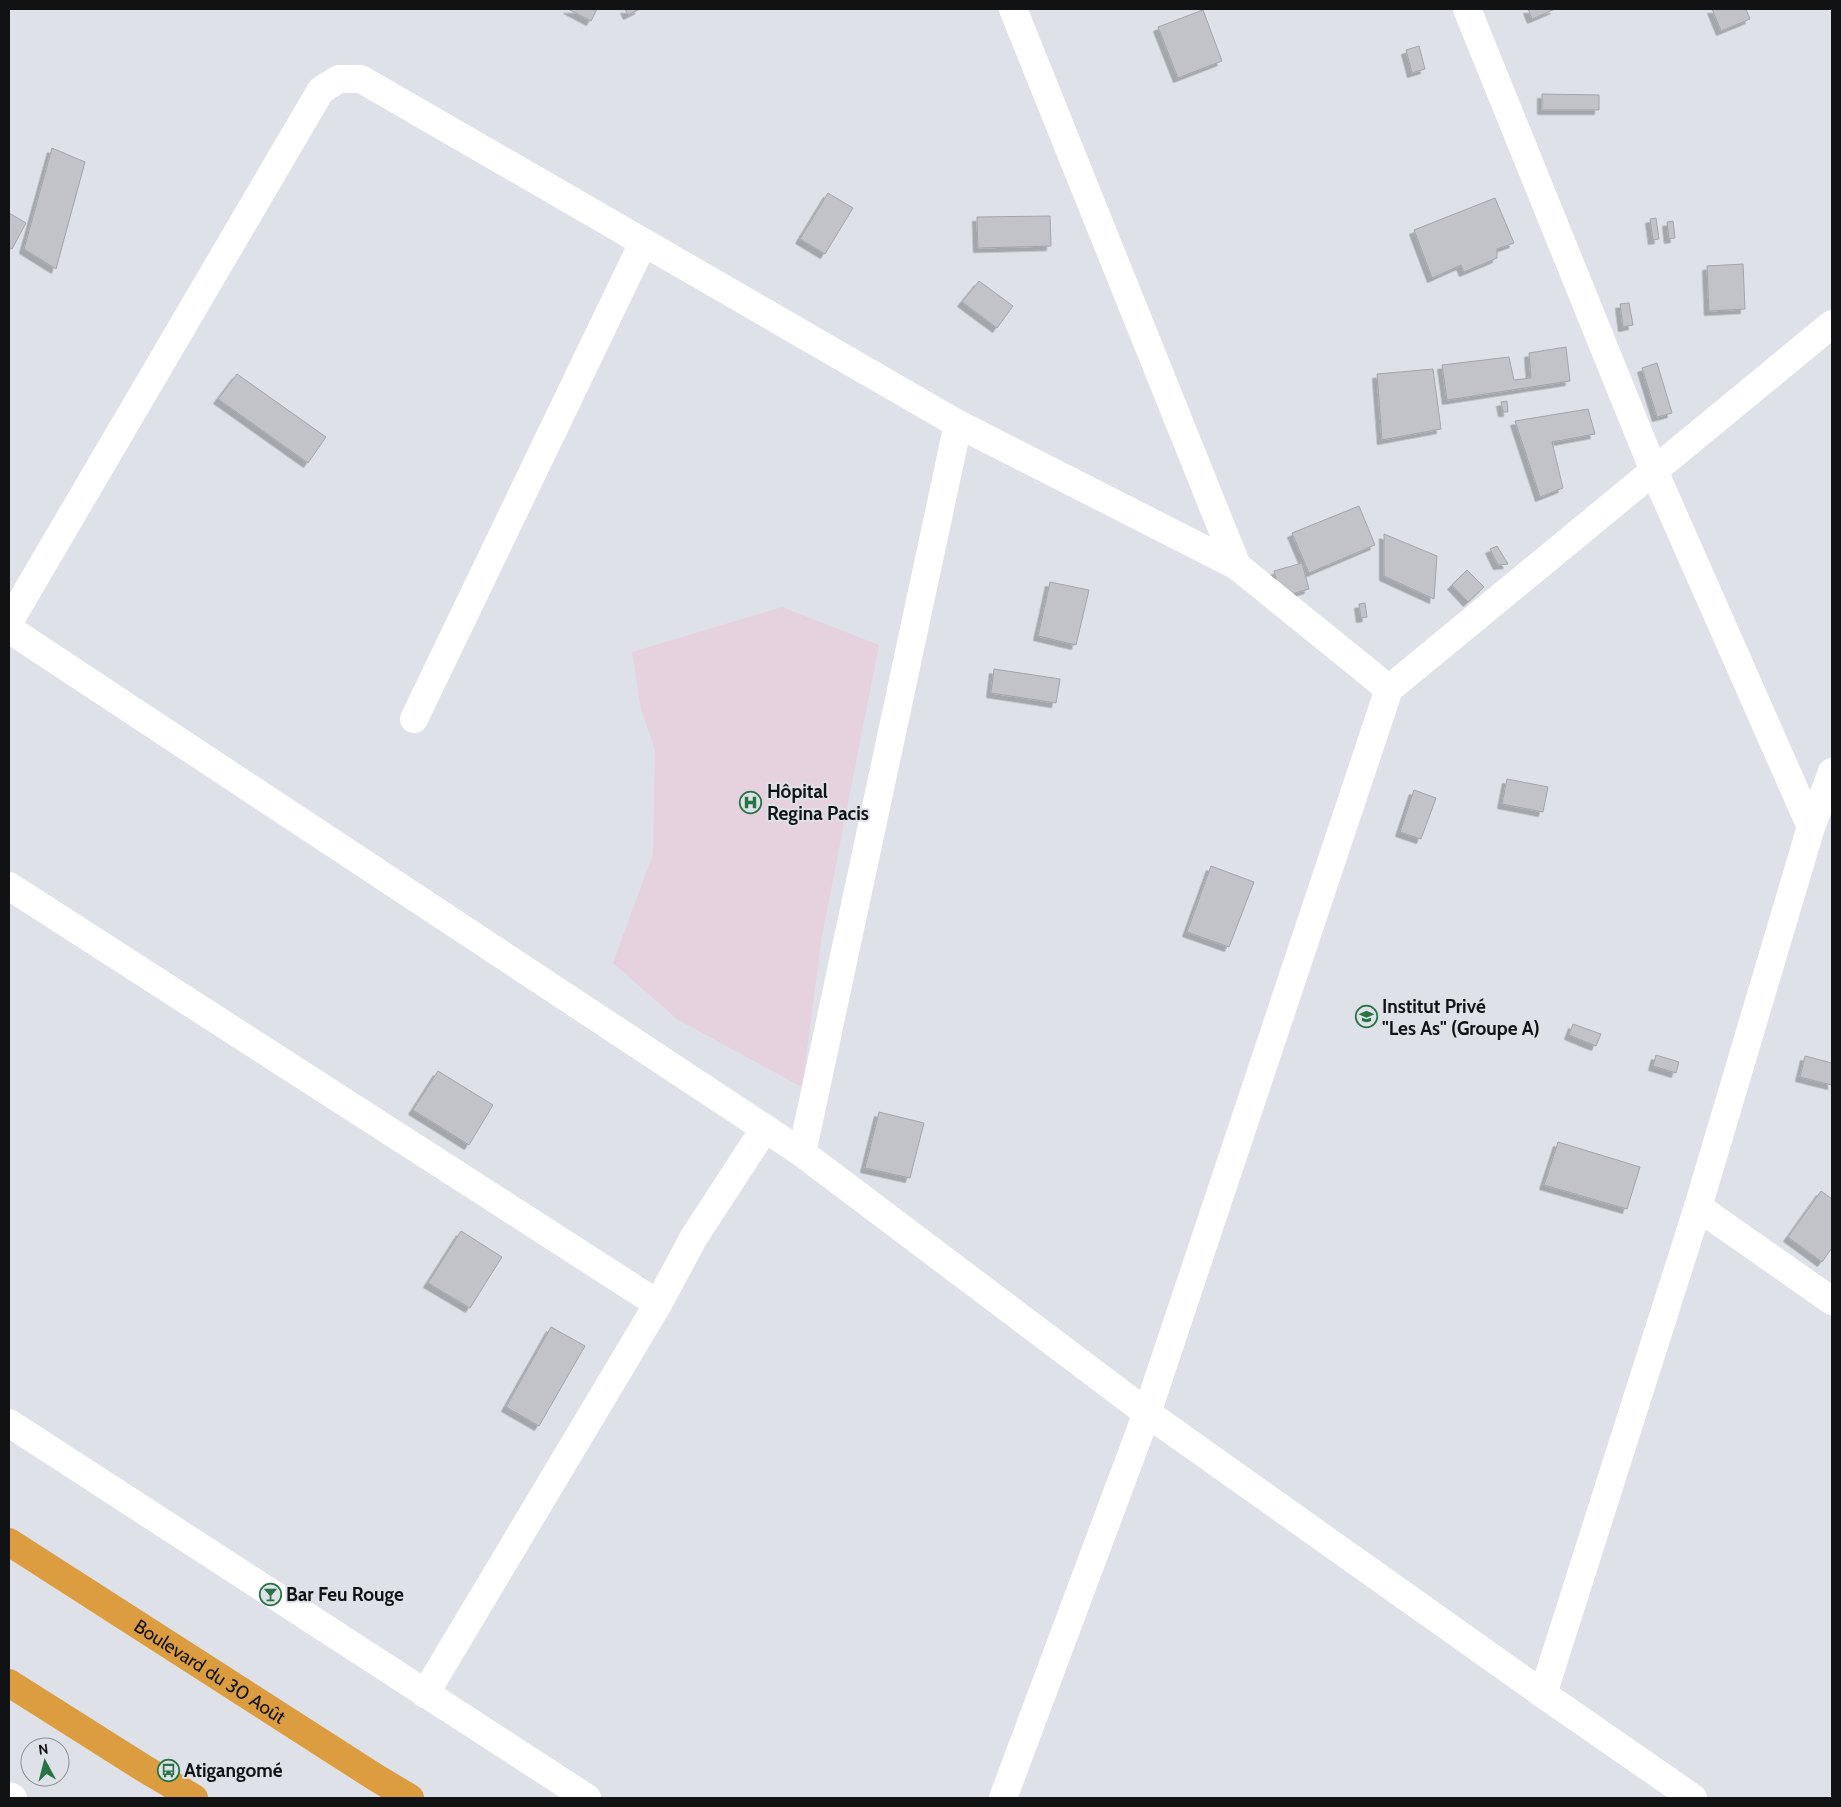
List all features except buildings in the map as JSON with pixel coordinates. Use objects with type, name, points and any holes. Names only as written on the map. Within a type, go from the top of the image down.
[{"type":"highway","name":"Boulevard du 30 Août","points":[[9,1542],[410,1798]]},
{"type":"highway","points":[[9,1683],[194,1798]]},
{"type":"street","points":[[1013,9],[1237,566]]},
{"type":"street","points":[[1467,9],[1654,471],[1811,827]]},
{"type":"street","points":[[9,622],[321,90],[339,79],[361,79],[958,424],[1237,566],[1389,690]]},
{"type":"street","points":[[414,719],[643,243]]},
{"type":"street","points":[[1003,1798],[1147,1413],[1389,690],[1832,324]]},
{"type":"street","points":[[802,1153],[958,424]]},
{"type":"street","points":[[9,629],[766,1128],[802,1153],[1147,1413],[1693,1798]]},
{"type":"street","points":[[1543,1694],[1698,1207],[1811,827],[1832,772]]},
{"type":"street","points":[[9,886],[658,1304]]},
{"type":"street","points":[[425,1694],[658,1304],[694,1237],[766,1128]]},
{"type":"street","points":[[1698,1207],[1832,1301]]},
{"type":"street","points":[[9,1423],[587,1798]]},
{"type":"street","points":[[9,1796],[13,1798]]},
{"type":"shaded area","name":"Hôpital Regina Pacis","points":[[782,607],[879,645],[822,936],[802,1087],[678,1020],[613,963],[653,854],[655,750],[641,709],[632,652]]},
{"type":"place","name":"Hôpital Regina Pacis","points":[[751,802]]},
{"type":"place","name":"Institut Privé \"Les As\" (Groupe A)","points":[[1366,1017]]},
{"type":"place","name":"Bar Feu Rouge","points":[[270,1594]]},
{"type":"place","name":"Atigangomé","points":[[168,1770]]}]
